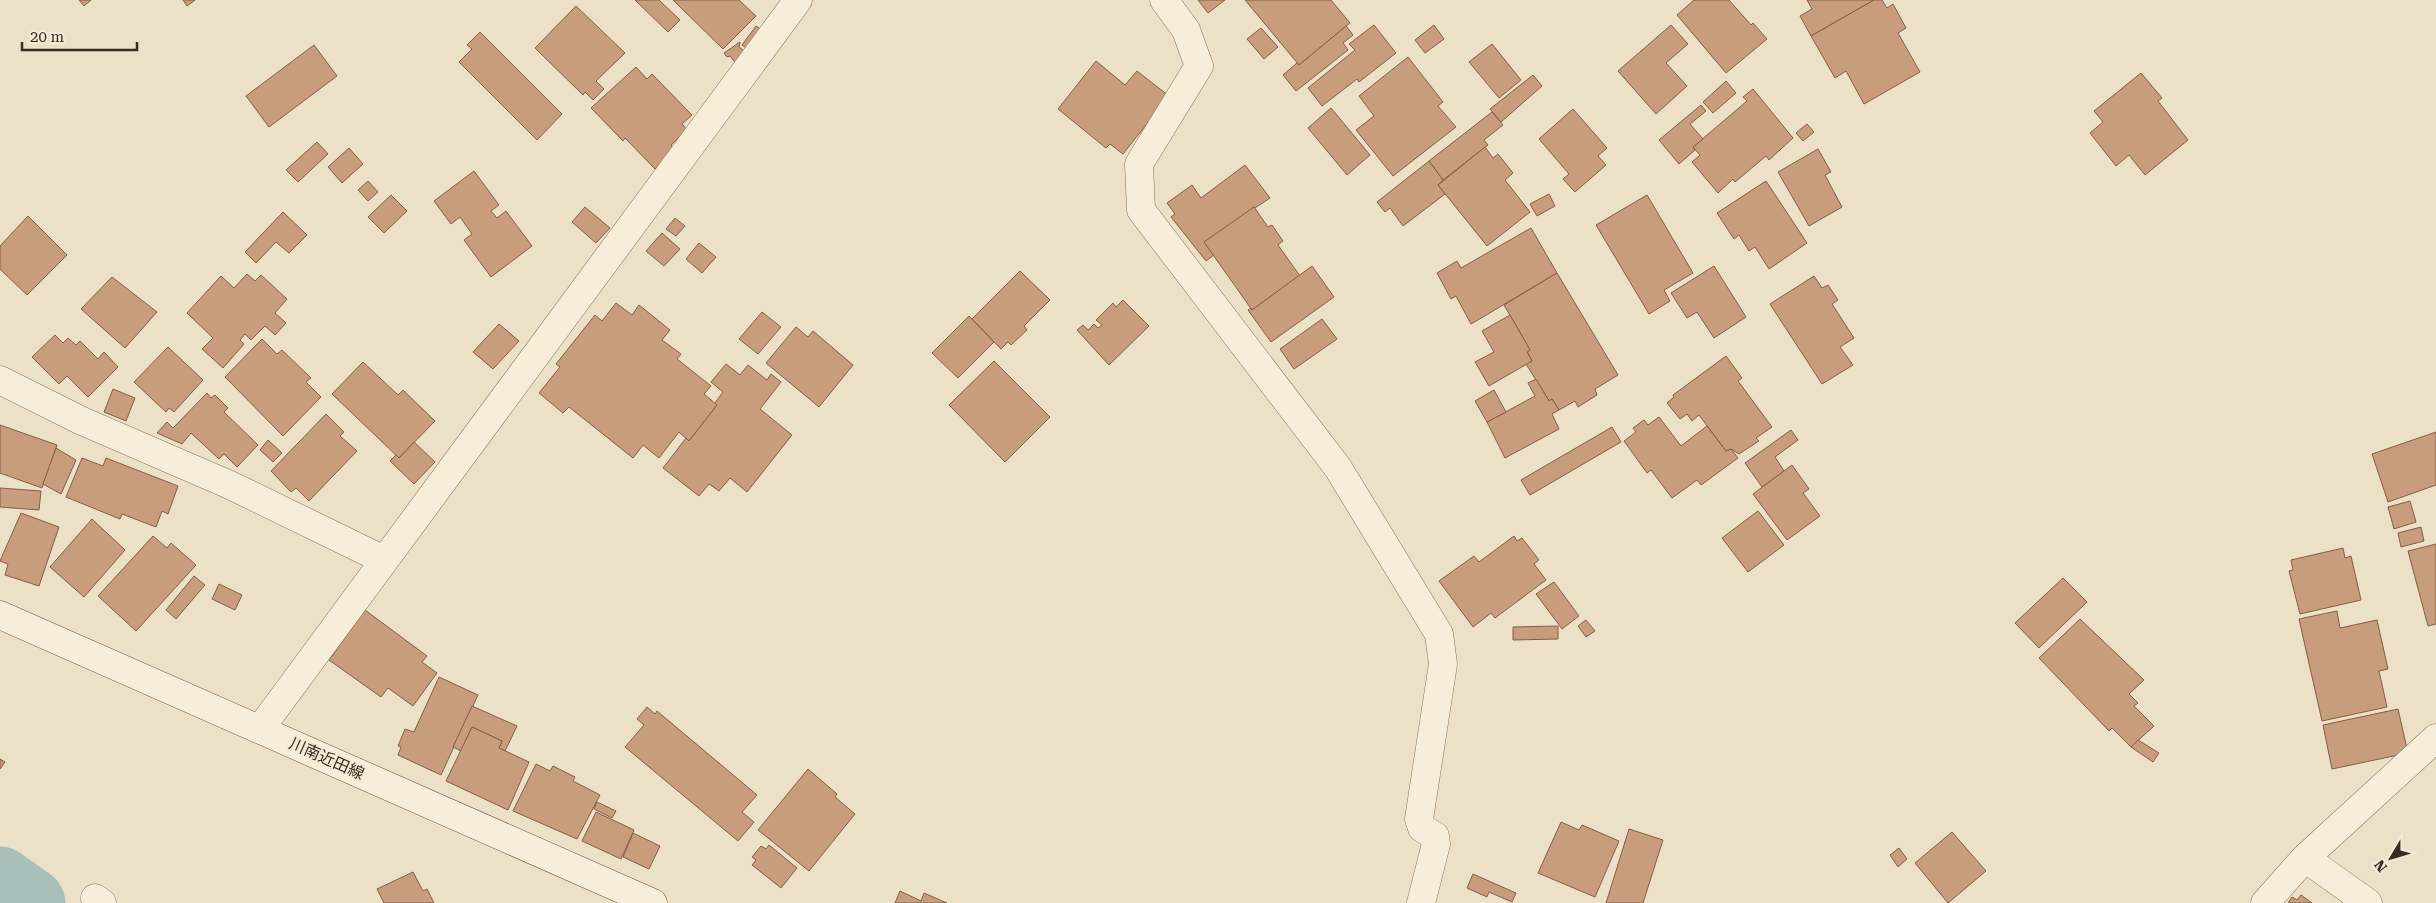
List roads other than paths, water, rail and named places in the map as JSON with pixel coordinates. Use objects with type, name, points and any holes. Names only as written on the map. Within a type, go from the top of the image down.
[{"type":"street","points":[[260,729],[798,0]]},
{"type":"street","points":[[1164,0],[1186,30],[1199,66],[1139,164],[1141,210],[1338,468],[1439,634],[1443,664],[1420,819],[1422,828],[1435,836],[1436,844],[1421,903]]},
{"type":"street","points":[[0,380],[82,421],[230,485],[384,560]]},
{"type":"street","name":"川南近田線","points":[[0,615],[653,903]]},
{"type":"street","points":[[2264,903],[2305,858],[2436,738]]},
{"type":"street","points":[[2305,858],[2368,903]]},
{"type":"waterway","points":[[0,881],[31,903]]}]
